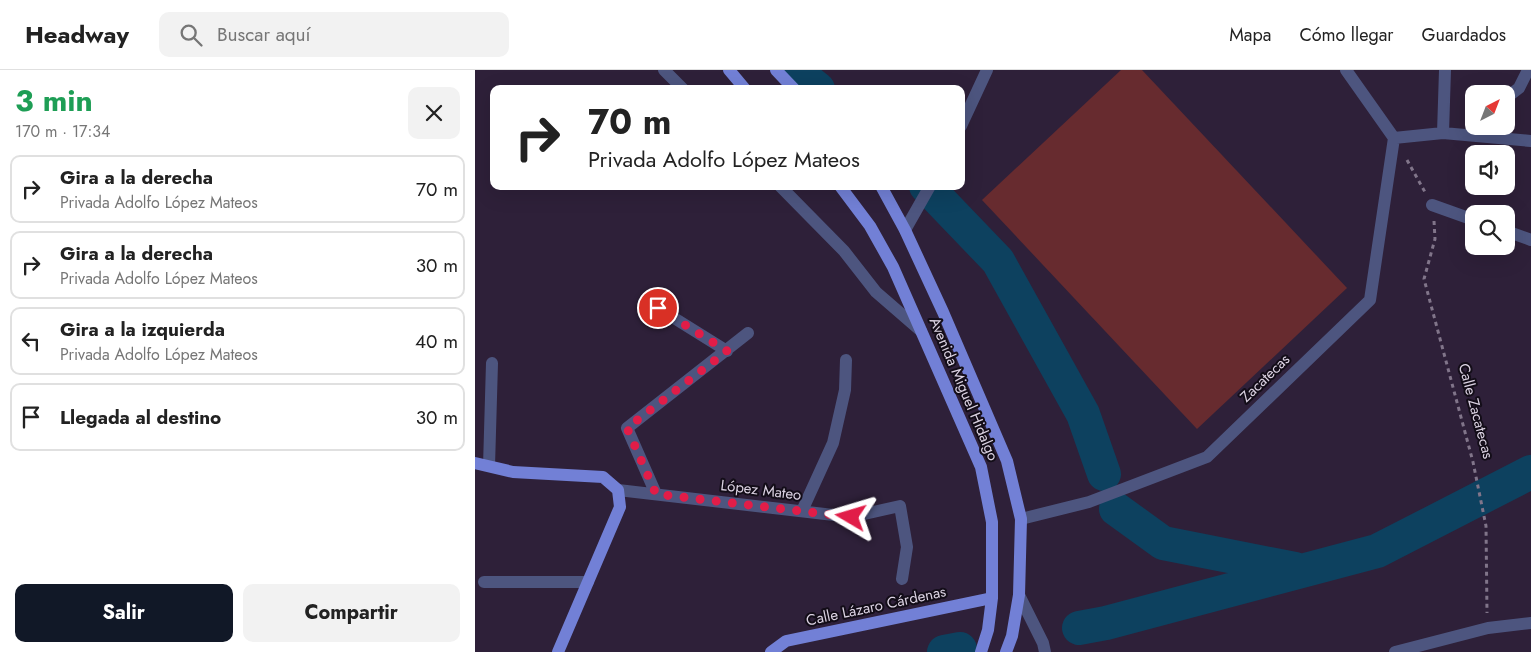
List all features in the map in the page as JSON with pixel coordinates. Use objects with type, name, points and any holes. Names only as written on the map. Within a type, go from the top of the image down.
[{"type":"main road","points":[[729,70],[742,85]]},
{"type":"main road","points":[[776,70],[790,85]]},
{"type":"main road","name":"Avenida Miguel Hidalgo","points":[[843,190],[870,226],[893,267],[981,467],[993,522],[992,598],[988,630],[981,652]]},
{"type":"main road","name":"Avenida Miguel Hidalgo","points":[[883,190],[905,230],[943,312],[1007,461],[1021,519],[1019,595],[1012,636],[1007,652]]},
{"type":"main road","points":[[475,463],[513,472],[603,478],[618,490],[620,507],[556,650]]},
{"type":"main road","name":"Calle Lázaro Cárdenas","points":[[771,652],[786,641],[992,598]]},
{"type":"street","points":[[664,70],[679,85]]},
{"type":"street","points":[[965,117],[987,70]]},
{"type":"street","points":[[1345,70],[1394,138],[1463,134],[1531,141]]},
{"type":"street","points":[[1443,134],[1445,70]]},
{"type":"street","points":[[1515,91],[1519,88],[1527,70]]},
{"type":"street","name":"Zacatecas","points":[[1021,519],[1089,502],[1207,457],[1370,300],[1394,138]]},
{"type":"street","points":[[784,190],[844,251],[876,292],[921,331]]},
{"type":"street","points":[[905,230],[928,190]]},
{"type":"street","points":[[1432,205],[1465,217]]},
{"type":"street","points":[[1515,234],[1531,240]]},
{"type":"street","points":[[658,308],[727,351]]},
{"type":"street","points":[[656,494],[627,428],[748,333]]},
{"type":"street","points":[[802,511],[833,443],[845,390],[846,360]]},
{"type":"street","points":[[489,466],[492,363]]},
{"type":"street","name":"López Mateo","points":[[618,490],[851,517],[900,506],[907,546],[902,579]]},
{"type":"street","points":[[484,582],[588,582]]},
{"type":"street","points":[[1019,595],[1043,643],[1045,652]]},
{"type":"street","points":[[1395,652],[1433,647],[1487,628],[1531,623]]},
{"type":"path","name":"Calle Zacatecas","points":[[1394,138],[1432,205],[1435,239],[1424,279],[1473,462],[1486,526],[1487,628]]},
{"type":"shaded area","points":[[1121,70],[1142,70],[1347,288],[1197,429],[982,200]]},
{"type":"waterway","points":[[794,70],[813,85]]},
{"type":"waterway","points":[[930,190],[998,261],[1083,414],[1104,474]]},
{"type":"waterway","points":[[1079,628],[1106,623],[1377,551],[1531,472]]},
{"type":"waterway","points":[[1116,509],[1163,543],[1295,569]]},
{"type":"waterway","points":[[944,652],[960,649]]},
{"type":"route","points":[[658,308],[727,351],[627,428],[656,494],[851,517]]}]
